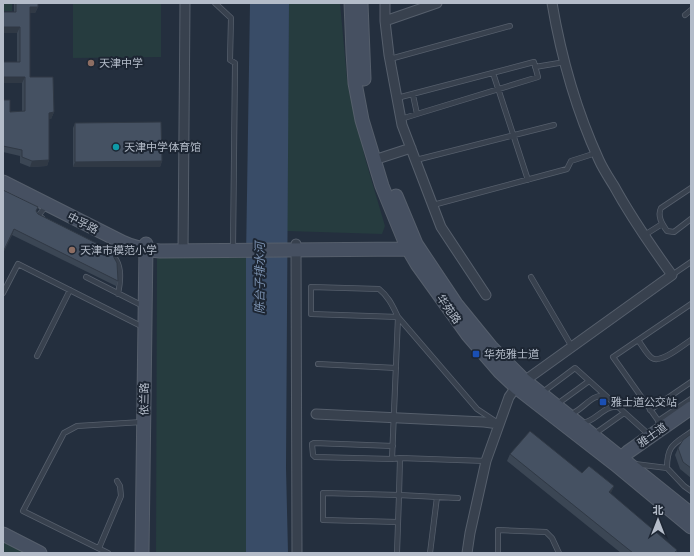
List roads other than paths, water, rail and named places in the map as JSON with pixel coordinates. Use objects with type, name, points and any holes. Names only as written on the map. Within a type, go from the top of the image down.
[{"type":"main road","name":"华苑路","points":[[351,3],[352,52],[355,82],[362,120],[405,218],[404,246]]},
{"type":"main road","name":"华苑路","points":[[361,3],[364,84],[382,186],[404,246],[422,262],[468,335],[491,363],[520,383],[606,451],[624,460],[691,514]]},
{"type":"main road","name":"中孚路","points":[[3,176],[123,237],[146,247]]},
{"type":"main road","name":"中孚路","points":[[3,182],[133,247],[295,247]]},
{"type":"main road","points":[[295,247],[404,246]]},
{"type":"main road","name":"依兰路","points":[[142,553],[144,307],[146,247]]},
{"type":"main road","name":"华苑路","points":[[520,383],[541,393],[579,423],[593,435],[606,451]]},
{"type":"main road","name":"雅士道","points":[[624,460],[655,433],[691,408]]},
{"type":"main road","name":"雅士道","points":[[655,433],[691,416]]},
{"type":"main road","name":"华苑路","points":[[624,460],[691,527]]},
{"type":"main road","points":[[3,534],[40,553]]},
{"type":"street","points":[[183,248],[185,3]]},
{"type":"street","points":[[385,3],[385,21],[390,59],[401,119],[411,148],[441,227],[486,294]]},
{"type":"street","points":[[385,21],[437,3]]},
{"type":"street","points":[[467,553],[470,532],[486,461],[509,397],[520,383],[672,275],[643,236],[617,193],[596,153],[581,115],[565,62],[552,3]]},
{"type":"street","points":[[378,159],[411,148]]},
{"type":"street","points":[[295,247],[296,553]]},
{"type":"street","points":[[316,414],[394,417],[499,424]]},
{"type":"lane","points":[[215,3],[230,18],[230,60],[235,63],[236,248]]},
{"type":"lane","points":[[685,14],[691,10]]},
{"type":"lane","points":[[390,59],[510,26]]},
{"type":"lane","points":[[397,98],[534,62],[538,77],[401,119]]},
{"type":"lane","points":[[535,68],[565,62]]},
{"type":"lane","points":[[493,73],[528,180]]},
{"type":"lane","points":[[413,95],[417,114]]},
{"type":"lane","points":[[416,160],[554,124]]},
{"type":"lane","points":[[433,205],[567,169],[571,161],[596,153]]},
{"type":"lane","points":[[691,188],[661,208],[659,212],[662,224],[667,231],[674,232],[691,220]]},
{"type":"lane","points":[[45,219],[38,216],[47,205]]},
{"type":"lane","points":[[643,236],[662,224]]},
{"type":"lane","points":[[104,250],[111,253],[116,260],[120,271],[118,294]]},
{"type":"lane","points":[[3,293],[18,264],[145,328]]},
{"type":"lane","points":[[672,275],[690,264]]},
{"type":"lane","points":[[531,277],[572,347]]},
{"type":"lane","points":[[86,278],[144,307]]},
{"type":"lane","points":[[398,317],[311,314],[311,287],[379,289],[392,304],[398,317],[476,409],[499,424]]},
{"type":"lane","points":[[37,356],[70,290]]},
{"type":"lane","points":[[655,433],[650,410],[613,357],[691,304]]},
{"type":"lane","points":[[392,459],[398,317]]},
{"type":"lane","points":[[638,340],[652,358],[656,360],[662,359],[691,340]]},
{"type":"lane","points":[[318,364],[396,368]]},
{"type":"lane","points":[[541,393],[575,368],[624,413],[655,433]]},
{"type":"lane","points":[[589,381],[561,409],[571,414],[598,396],[605,396]]},
{"type":"lane","points":[[650,410],[691,382]]},
{"type":"lane","points":[[655,433],[691,399]]},
{"type":"lane","points":[[579,423],[587,423],[607,409],[614,406],[618,407]]},
{"type":"lane","points":[[593,435],[624,413]]},
{"type":"lane","points":[[108,553],[23,511],[64,433],[77,426],[144,421]]},
{"type":"lane","points":[[667,468],[669,450],[674,444],[691,432]]},
{"type":"lane","points":[[393,446],[312,444],[313,455],[315,457],[486,461]]},
{"type":"lane","points":[[397,553],[400,458]]},
{"type":"lane","points":[[624,460],[667,468],[684,486],[691,491]]},
{"type":"lane","points":[[99,548],[121,496],[120,486],[117,481]]},
{"type":"lane","points":[[398,522],[323,520],[323,493],[458,498]]},
{"type":"lane","points":[[430,553],[437,498]]},
{"type":"lane","points":[[498,553],[498,530],[546,532],[552,538],[559,553]]},
{"type":"water","name":"陈台子排水河","points":[[250,3],[289,3],[286,468],[288,553],[246,553],[246,258]]},
{"type":"place","name":"天津中学","points":[[91,63]]},
{"type":"place","name":"天津中学体育馆","points":[[116,147]]},
{"type":"place","name":"天津市模范小学","points":[[72,250]]},
{"type":"place","name":"华苑雅士道","points":[[476,354]]},
{"type":"place","name":"雅士道公交站","points":[[603,402]]}]
